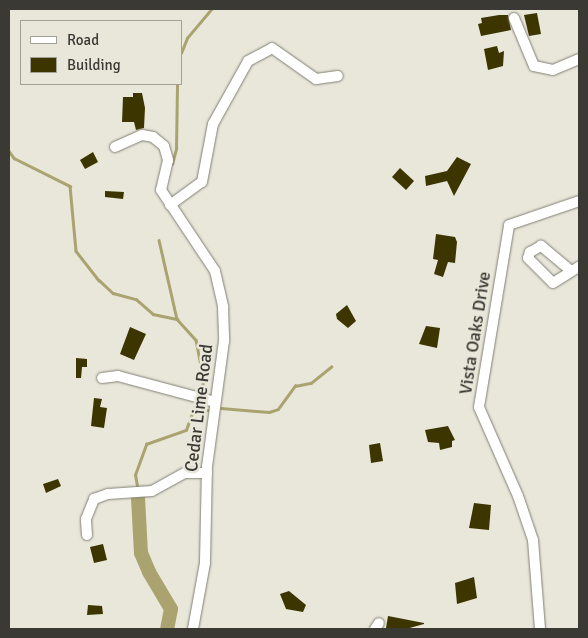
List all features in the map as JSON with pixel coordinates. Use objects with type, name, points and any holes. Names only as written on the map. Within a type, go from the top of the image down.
[{"type":"street","points":[[514,18],[534,66],[553,70],[579,59]]},
{"type":"street","points":[[170,205],[202,182],[213,124],[248,61],[272,48],[316,79],[338,76]]},
{"type":"street","name":"Cedar Lime Road","points":[[116,146],[142,135],[154,137],[164,146],[168,160],[161,190],[215,271],[224,307],[224,341],[207,473],[205,563],[193,629]]},
{"type":"street","name":"Vista Oaks Drive","points":[[540,629],[533,540],[518,496],[479,407],[509,225],[579,201]]},
{"type":"street","points":[[102,378],[118,376],[215,402]]},
{"type":"street","points":[[86,535],[86,519],[94,499],[108,494],[152,491],[172,478],[186,473],[207,473]]},
{"type":"building","points":[[537,13],[541,34],[529,36],[524,15]]},
{"type":"building","points":[[508,15],[511,30],[481,36],[478,24],[482,23],[481,18]]},
{"type":"building","points":[[497,46],[499,53],[504,51],[503,66],[488,70],[484,49]]},
{"type":"building","points":[[133,93],[142,93],[145,108],[144,128],[136,130],[134,122],[122,122],[123,97],[133,97]]},
{"type":"building","points":[[93,152],[98,162],[85,169],[80,160]]},
{"type":"building","points":[[457,157],[471,164],[454,196],[447,181],[426,186],[425,176],[447,171]]},
{"type":"building","points":[[400,168],[414,181],[406,190],[392,177]]},
{"type":"building","points":[[105,191],[124,192],[123,199],[105,197]]},
{"type":"building","points":[[436,234],[455,237],[457,242],[455,263],[448,262],[443,277],[434,274],[438,260],[433,259]]},
{"type":"building","points":[[347,305],[356,321],[348,328],[337,319],[336,314]]},
{"type":"building","points":[[426,326],[440,328],[437,348],[419,344]]},
{"type":"building","points":[[130,327],[146,334],[134,360],[120,354]]},
{"type":"building","points":[[76,358],[87,359],[87,367],[82,367],[81,378],[76,378]]},
{"type":"building","points":[[94,398],[102,399],[100,407],[107,408],[104,428],[91,426]]},
{"type":"building","points":[[448,426],[455,440],[452,441],[452,447],[440,450],[439,443],[428,442],[425,430]]},
{"type":"building","points":[[380,443],[383,461],[371,463],[369,445]]},
{"type":"building","points":[[58,479],[61,486],[46,493],[43,484]]},
{"type":"building","points":[[474,503],[491,505],[489,530],[469,528]]},
{"type":"building","points":[[103,544],[107,560],[94,563],[90,547]]},
{"type":"building","points":[[474,577],[477,598],[457,604],[455,583]]},
{"type":"building","points":[[289,591],[306,605],[303,612],[286,609],[280,594]]},
{"type":"building","points":[[88,605],[102,606],[103,614],[87,615]]},
{"type":"building","points":[[388,616],[424,624],[406,629],[386,628]]},
{"type":"waterway","points":[[182,50],[187,38],[211,9]]},
{"type":"waterway","points":[[172,164],[176,149],[177,85]]},
{"type":"waterway","points":[[9,151],[14,158],[70,186],[76,251],[99,280],[113,293],[136,299],[153,314],[177,319],[196,340],[204,381],[200,393]]},
{"type":"waterway","points":[[159,240],[177,319]]},
{"type":"waterway","points":[[221,408],[269,412],[278,409],[295,386],[311,383],[331,367]]},
{"type":"waterway","points":[[137,486],[135,475],[146,444],[186,430],[195,405]]},
{"type":"waterway","points":[[193,411],[208,410]]},
{"type":"waterway","points":[[138,498],[141,553],[149,572],[171,609],[167,629]]}]
